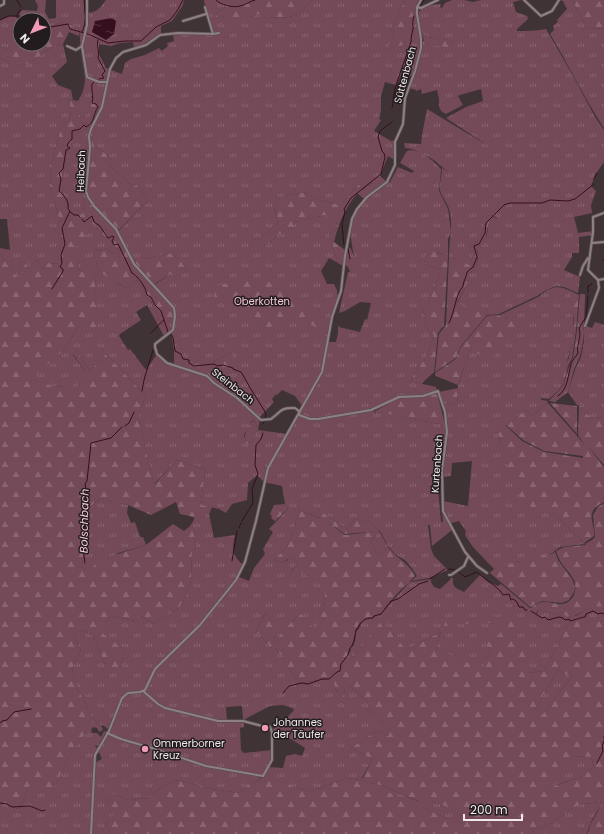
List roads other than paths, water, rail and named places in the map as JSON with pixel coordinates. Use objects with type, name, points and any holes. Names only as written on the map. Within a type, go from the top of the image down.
[{"type":"street","points":[[0,6],[4,4],[4,0]]},
{"type":"street","points":[[87,0],[87,17],[82,46],[87,77],[99,82],[107,82]]},
{"type":"street","points":[[417,8],[421,0]]},
{"type":"street","points":[[417,8],[421,8],[438,0]]},
{"type":"street","points":[[524,0],[541,16],[552,11],[559,0]]},
{"type":"street","points":[[205,7],[213,34]]},
{"type":"street","name":"Süttenbach","points":[[300,412],[322,372],[332,315],[340,296],[350,224],[353,215],[370,194],[386,183],[395,166],[395,142],[403,124],[404,98],[413,78],[421,46],[417,8]]},
{"type":"street","points":[[183,21],[206,14]]},
{"type":"street","name":"Heibach","points":[[171,333],[175,322],[174,308],[134,264],[116,229],[94,206],[88,197],[86,191],[90,148],[89,136],[102,107],[110,69],[120,54],[146,45],[160,35],[178,33],[219,33]]},
{"type":"street","points":[[67,46],[76,50],[82,46]]},
{"type":"street","points":[[585,326],[599,288],[598,280],[588,270],[592,243],[593,217],[604,213]]},
{"type":"street","points":[[592,243],[604,242]]},
{"type":"street","points":[[580,275],[583,266],[589,257]]},
{"type":"street","points":[[598,280],[604,279]]},
{"type":"street","name":"Steinbach","points":[[171,333],[164,336],[155,346],[157,354],[169,364],[207,376],[214,383],[237,398],[257,417],[263,420],[271,420],[285,408],[295,408],[300,412]]},
{"type":"street","name":"Kurtenbach","points":[[299,415],[310,419],[318,419],[371,410],[399,397],[423,396],[438,391],[445,412],[448,432],[442,470],[443,511],[468,557],[487,573]]},
{"type":"street","points":[[91,834],[95,755],[108,733],[123,697],[128,693],[143,691],[147,686],[154,670],[200,624],[238,577],[245,562],[268,468],[300,412]]},
{"type":"street","points":[[449,575],[464,566],[468,557]]},
{"type":"street","points":[[108,733],[121,739],[206,766],[263,776],[272,760],[272,730],[270,727],[243,720],[218,721],[165,708],[143,691]]},
{"type":"water","points":[[112,18],[116,21],[114,34],[106,40],[92,32],[95,21]]},
{"type":"waterway","points":[[17,0],[21,7]]},
{"type":"waterway","points":[[82,32],[85,21],[84,0]]},
{"type":"waterway","points":[[52,27],[68,24],[70,29],[88,34],[108,43],[141,41],[156,27],[170,20],[183,0]]},
{"type":"waterway","points":[[216,0],[224,5],[234,7],[255,0]]},
{"type":"waterway","points":[[420,6],[424,0]]},
{"type":"waterway","points":[[0,20],[12,16]]},
{"type":"waterway","points":[[392,108],[395,88],[411,42],[414,16]]},
{"type":"waterway","name":"Heibach","points":[[98,40],[98,58],[105,71],[102,75],[104,78],[99,79]]},
{"type":"waterway","name":"Heibach","points":[[52,289],[63,271],[60,267],[62,263],[61,255],[65,244],[62,228],[70,211],[68,209],[66,199],[59,191],[61,179],[59,173],[63,169],[66,150],[70,148],[67,146],[72,139],[72,131],[80,129],[84,125],[86,127],[89,125],[98,107],[96,104],[92,103],[92,84],[94,82]]},
{"type":"waterway","points":[[344,245],[342,224],[345,212],[344,209],[351,198],[381,174],[385,157],[378,137],[380,131],[392,122]]},
{"type":"waterway","points":[[594,179],[597,173]]},
{"type":"waterway","points":[[449,323],[467,272],[473,267],[477,257],[474,246],[479,244],[485,233],[486,223],[504,205],[510,203],[542,203],[550,200],[568,201],[575,199],[594,184]]},
{"type":"waterway","name":"Steinbach","points":[[70,212],[80,217]]},
{"type":"waterway","name":"Steinbach","points":[[82,219],[84,222],[92,216],[94,222],[100,226],[107,237],[114,237],[112,241],[114,245],[118,244],[132,273],[140,280],[147,295],[151,297],[155,305],[161,311],[168,332]]},
{"type":"waterway","points":[[348,248],[350,259]]},
{"type":"waterway","points":[[588,293],[588,286],[592,284]]},
{"type":"waterway","points":[[558,396],[566,386],[572,363],[578,353],[580,335],[579,328],[586,317],[588,296]]},
{"type":"waterway","name":"Bolschbach","points":[[151,333],[164,320]]},
{"type":"waterway","name":"Steinbach","points":[[171,334],[175,351],[181,354],[183,359],[189,360],[189,363],[194,366],[214,364],[217,366],[223,365],[241,372],[264,410],[266,414],[265,419]]},
{"type":"waterway","name":"Bolschbach","points":[[142,391],[153,350]]},
{"type":"waterway","name":"Bolschbach","points":[[125,426],[129,423],[134,412]]},
{"type":"waterway","name":"Bolschbach","points":[[85,563],[82,542],[85,535],[83,504],[87,493],[85,484],[87,481],[91,443],[111,438],[122,427]]},
{"type":"waterway","name":"Steinbach","points":[[242,521],[253,503],[252,489],[258,474],[255,465],[256,445],[261,439],[263,433]]},
{"type":"waterway","name":"Steinbach","points":[[239,528],[241,523]]},
{"type":"waterway","name":"Steinbach","points":[[232,561],[237,531]]},
{"type":"waterway","points":[[430,579],[445,569]]},
{"type":"waterway","points":[[448,569],[456,570]]},
{"type":"waterway","points":[[459,572],[465,577],[477,572],[503,595],[509,594],[511,600],[513,599],[517,602],[519,607],[523,607],[527,610]]},
{"type":"waterway","points":[[283,693],[289,686],[302,683],[308,684],[322,679],[329,679],[340,671],[341,664],[348,655],[354,642],[356,630],[360,624],[365,619],[373,618],[374,616],[381,614],[391,601],[398,599],[419,584],[428,581]]},
{"type":"waterway","points":[[531,611],[542,618],[545,617],[548,620],[559,617],[565,620],[569,619],[570,621],[585,617],[586,614],[593,611],[598,614],[604,614]]},
{"type":"waterway","points":[[0,723],[7,720],[14,712],[31,709]]},
{"type":"waterway","points":[[597,763],[603,751],[602,746],[604,741]]},
{"type":"waterway","points":[[0,803],[7,804],[12,807],[30,806],[42,811],[45,810]]},
{"type":"place","name":"Johannes der Täufer","points":[[265,728]]},
{"type":"place","name":"Ommerborner Kreuz","points":[[145,749]]},
{"type":"park label","name":"Oberkotten","points":[[262,301]]}]
